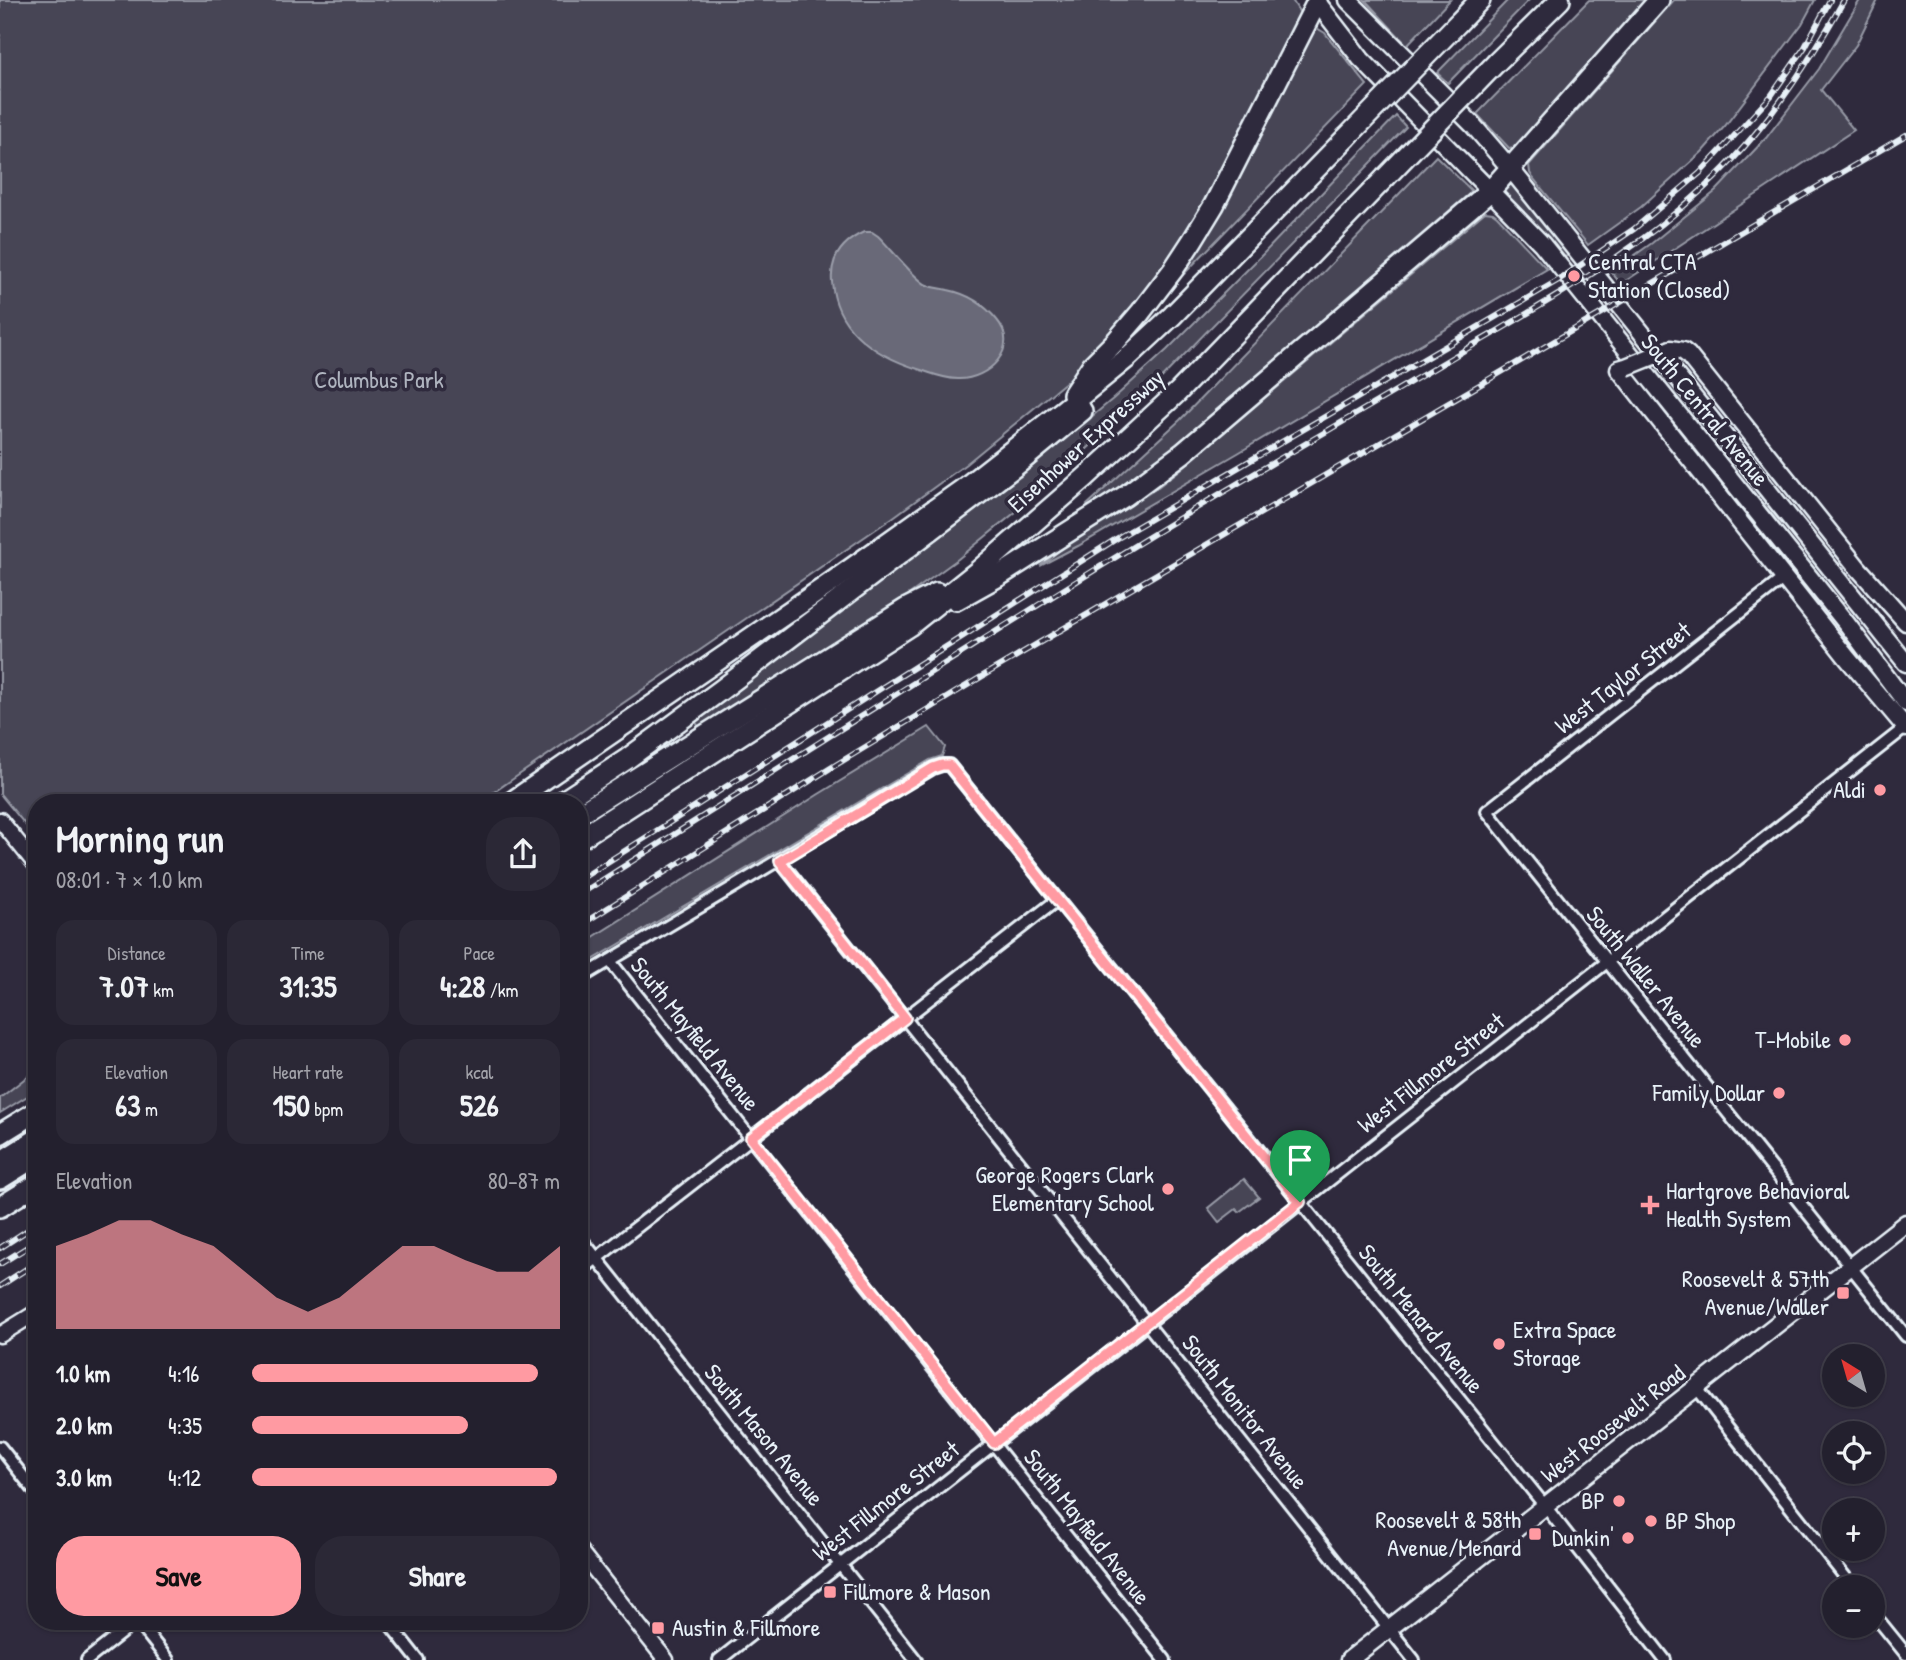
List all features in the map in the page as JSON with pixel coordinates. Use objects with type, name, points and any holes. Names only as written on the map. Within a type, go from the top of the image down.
[{"type":"highway","name":"Eisenhower Expressway","points":[[523,794],[963,489],[1126,359],[1172,316],[1480,0]]},
{"type":"highway","name":"Eisenhower Expressway","points":[[588,833],[909,626],[978,571],[1178,392],[1560,0]]},
{"type":"highway","points":[[909,626],[999,576],[1125,496],[1182,453],[1490,191],[1659,0]]},
{"type":"highway","points":[[1061,412],[1092,365],[1140,313],[1192,241],[1214,205],[1318,1]]},
{"type":"highway","points":[[574,794],[627,759],[721,690],[1013,468],[1080,414],[1126,359]]},
{"type":"highway","points":[[588,808],[907,608],[978,571]]},
{"type":"highway","points":[[0,1134],[28,1117]]},
{"type":"highway","points":[[0,1162],[28,1145]]},
{"type":"highway","points":[[0,1179],[28,1162]]},
{"type":"highway","points":[[0,1207],[28,1190]]},
{"type":"main road","name":"South Central Avenue","points":[[1349,0],[1472,124],[1510,168],[1906,663]]},
{"type":"main road","name":"South Central Avenue","points":[[1318,1],[1361,58],[1542,244],[1847,624],[1906,703]]},
{"type":"main road","points":[[1906,622],[1858,568],[1684,351],[1671,349],[1619,369],[1848,659],[1906,728]]},
{"type":"main road","points":[[1873,622],[1892,607]]},
{"type":"main road","name":"West Roosevelt Road","points":[[1349,1660],[1906,1223]]},
{"type":"street","name":"West Taylor Street","points":[[1487,811],[1784,578]]},
{"type":"street","name":"West Fillmore Street","points":[[719,1660],[1906,728]]},
{"type":"street","name":"South Menard Avenue","points":[[780,861],[933,768],[949,765],[1545,1506],[1665,1660]]},
{"type":"street","name":"South Waller Avenue","points":[[1487,811],[1906,1336]]},
{"type":"street","points":[[0,820],[28,855]]},
{"type":"street","points":[[588,974],[780,861]]},
{"type":"street","name":"South Monitor Avenue","points":[[780,861],[1414,1660]]},
{"type":"street","points":[[588,1265],[1057,900]]},
{"type":"street","name":"South Mayfield Avenue","points":[[610,961],[1166,1660]]},
{"type":"street","name":"South Mason Avenue","points":[[588,1248],[916,1660]]},
{"type":"street","points":[[0,1335],[28,1318]]},
{"type":"street","points":[[1696,1387],[1844,1575]]},
{"type":"street","points":[[0,1447],[28,1483]]},
{"type":"street","points":[[588,1561],[666,1660]]},
{"type":"street","points":[[1885,1628],[1906,1654]]},
{"type":"street","points":[[87,1660],[126,1630]]},
{"type":"street","points":[[143,1630],[168,1660]]},
{"type":"street","points":[[394,1630],[418,1660]]},
{"type":"green space","name":"Columbus Park","points":[[0,0],[1292,0],[1300,13],[1299,22],[1208,193],[1169,257],[1173,261],[1104,345],[1067,381],[966,464],[892,518],[491,794],[28,794],[28,828],[0,794]]},
{"type":"green space","points":[[1365,0],[1450,0],[1407,45]]},
{"type":"green space","points":[[1508,0],[1529,0],[1448,83],[1437,73]]},
{"type":"green space","points":[[1589,0],[1646,0],[1510,149],[1477,114]]},
{"type":"green space","points":[[1674,0],[1815,0],[1802,24],[1725,126],[1702,152],[1641,207],[1588,245],[1533,178],[1529,165]]},
{"type":"green space","points":[[1860,0],[1878,0],[1856,45],[1821,90],[1854,130],[1621,284],[1611,272],[1716,191],[1766,138],[1819,69]]},
{"type":"green space","points":[[1315,27],[1325,33],[1367,85],[1183,275],[1179,271]]},
{"type":"green space","points":[[1396,116],[1406,127],[1144,396],[1044,489],[958,559],[893,606],[699,727],[695,721],[1022,475],[1114,398],[1167,350],[1262,255]]},
{"type":"green space","points":[[1436,156],[1471,190],[1470,193],[1171,449],[1091,509],[1087,505],[1180,420]]},
{"type":"green space","points":[[1511,181],[1569,255],[1563,258],[1504,192],[1502,189]]},
{"type":"green space","points":[[1485,212],[1497,216],[1547,269],[1238,453],[1040,566],[1094,523],[1097,526],[1154,490],[1181,469]]},
{"type":"green space","points":[[1661,369],[1784,522],[1782,524],[1758,499],[1656,373]]},
{"type":"green space","points":[[929,727],[945,747],[942,756],[930,760],[588,963],[588,940]]},
{"type":"green space","points":[[28,1076],[28,1096],[0,1113],[0,1098]]},
{"type":"green space","points":[[1244,1179],[1259,1197],[1239,1212],[1236,1209],[1219,1222],[1208,1208]]},
{"type":"water","points":[[864,232],[872,232],[878,236],[922,282],[969,297],[992,314],[1003,331],[1005,341],[998,360],[990,368],[969,378],[939,376],[890,358],[862,340],[842,315],[835,300],[832,273],[839,252],[849,241]]},
{"type":"railway","points":[[588,874],[1116,539],[1557,281],[1634,229],[1700,173],[1771,96],[1805,47],[1830,0]]},
{"type":"railway","points":[[588,889],[1091,572],[1526,314],[1648,235],[1704,188],[1745,146],[1782,100],[1844,0]]},
{"type":"railway","points":[[588,920],[991,671],[1906,135]]},
{"type":"railway","points":[[0,1248],[28,1230]]},
{"type":"railway","points":[[0,1264],[28,1247]]},
{"type":"railway","points":[[0,1286],[28,1268]]},
{"type":"place","name":"Central CTA Station (Closed)","points":[[1574,276]]},
{"type":"place","name":"Aldi","points":[[1880,790]]},
{"type":"place","name":"T-Mobile","points":[[1845,1040]]},
{"type":"place","name":"Family Dollar","points":[[1779,1093]]},
{"type":"place","name":"George Rogers Clark Elementary School","points":[[1168,1189]]},
{"type":"place","name":"Hartgrove Behavioral Health System","points":[[1650,1205]]},
{"type":"place","name":"Roosevelt & 57th Avenue/Waller","points":[[1843,1293]]},
{"type":"place","name":"Extra Space Storage","points":[[1499,1344]]},
{"type":"place","name":"BP","points":[[1619,1501]]},
{"type":"place","name":"BP Shop","points":[[1651,1521]]},
{"type":"place","name":"Roosevelt & 58th Avenue/Menard","points":[[1535,1534]]},
{"type":"place","name":"Dunkin'","points":[[1628,1538]]},
{"type":"place","name":"Fillmore & Mason","points":[[830,1592]]},
{"type":"place","name":"Austin & Fillmore","points":[[658,1628]]},
{"type":"route","points":[[949,765],[1300,1202],[994,1443],[751,1138],[905,1018],[780,861],[933,768],[949,765]]}]
